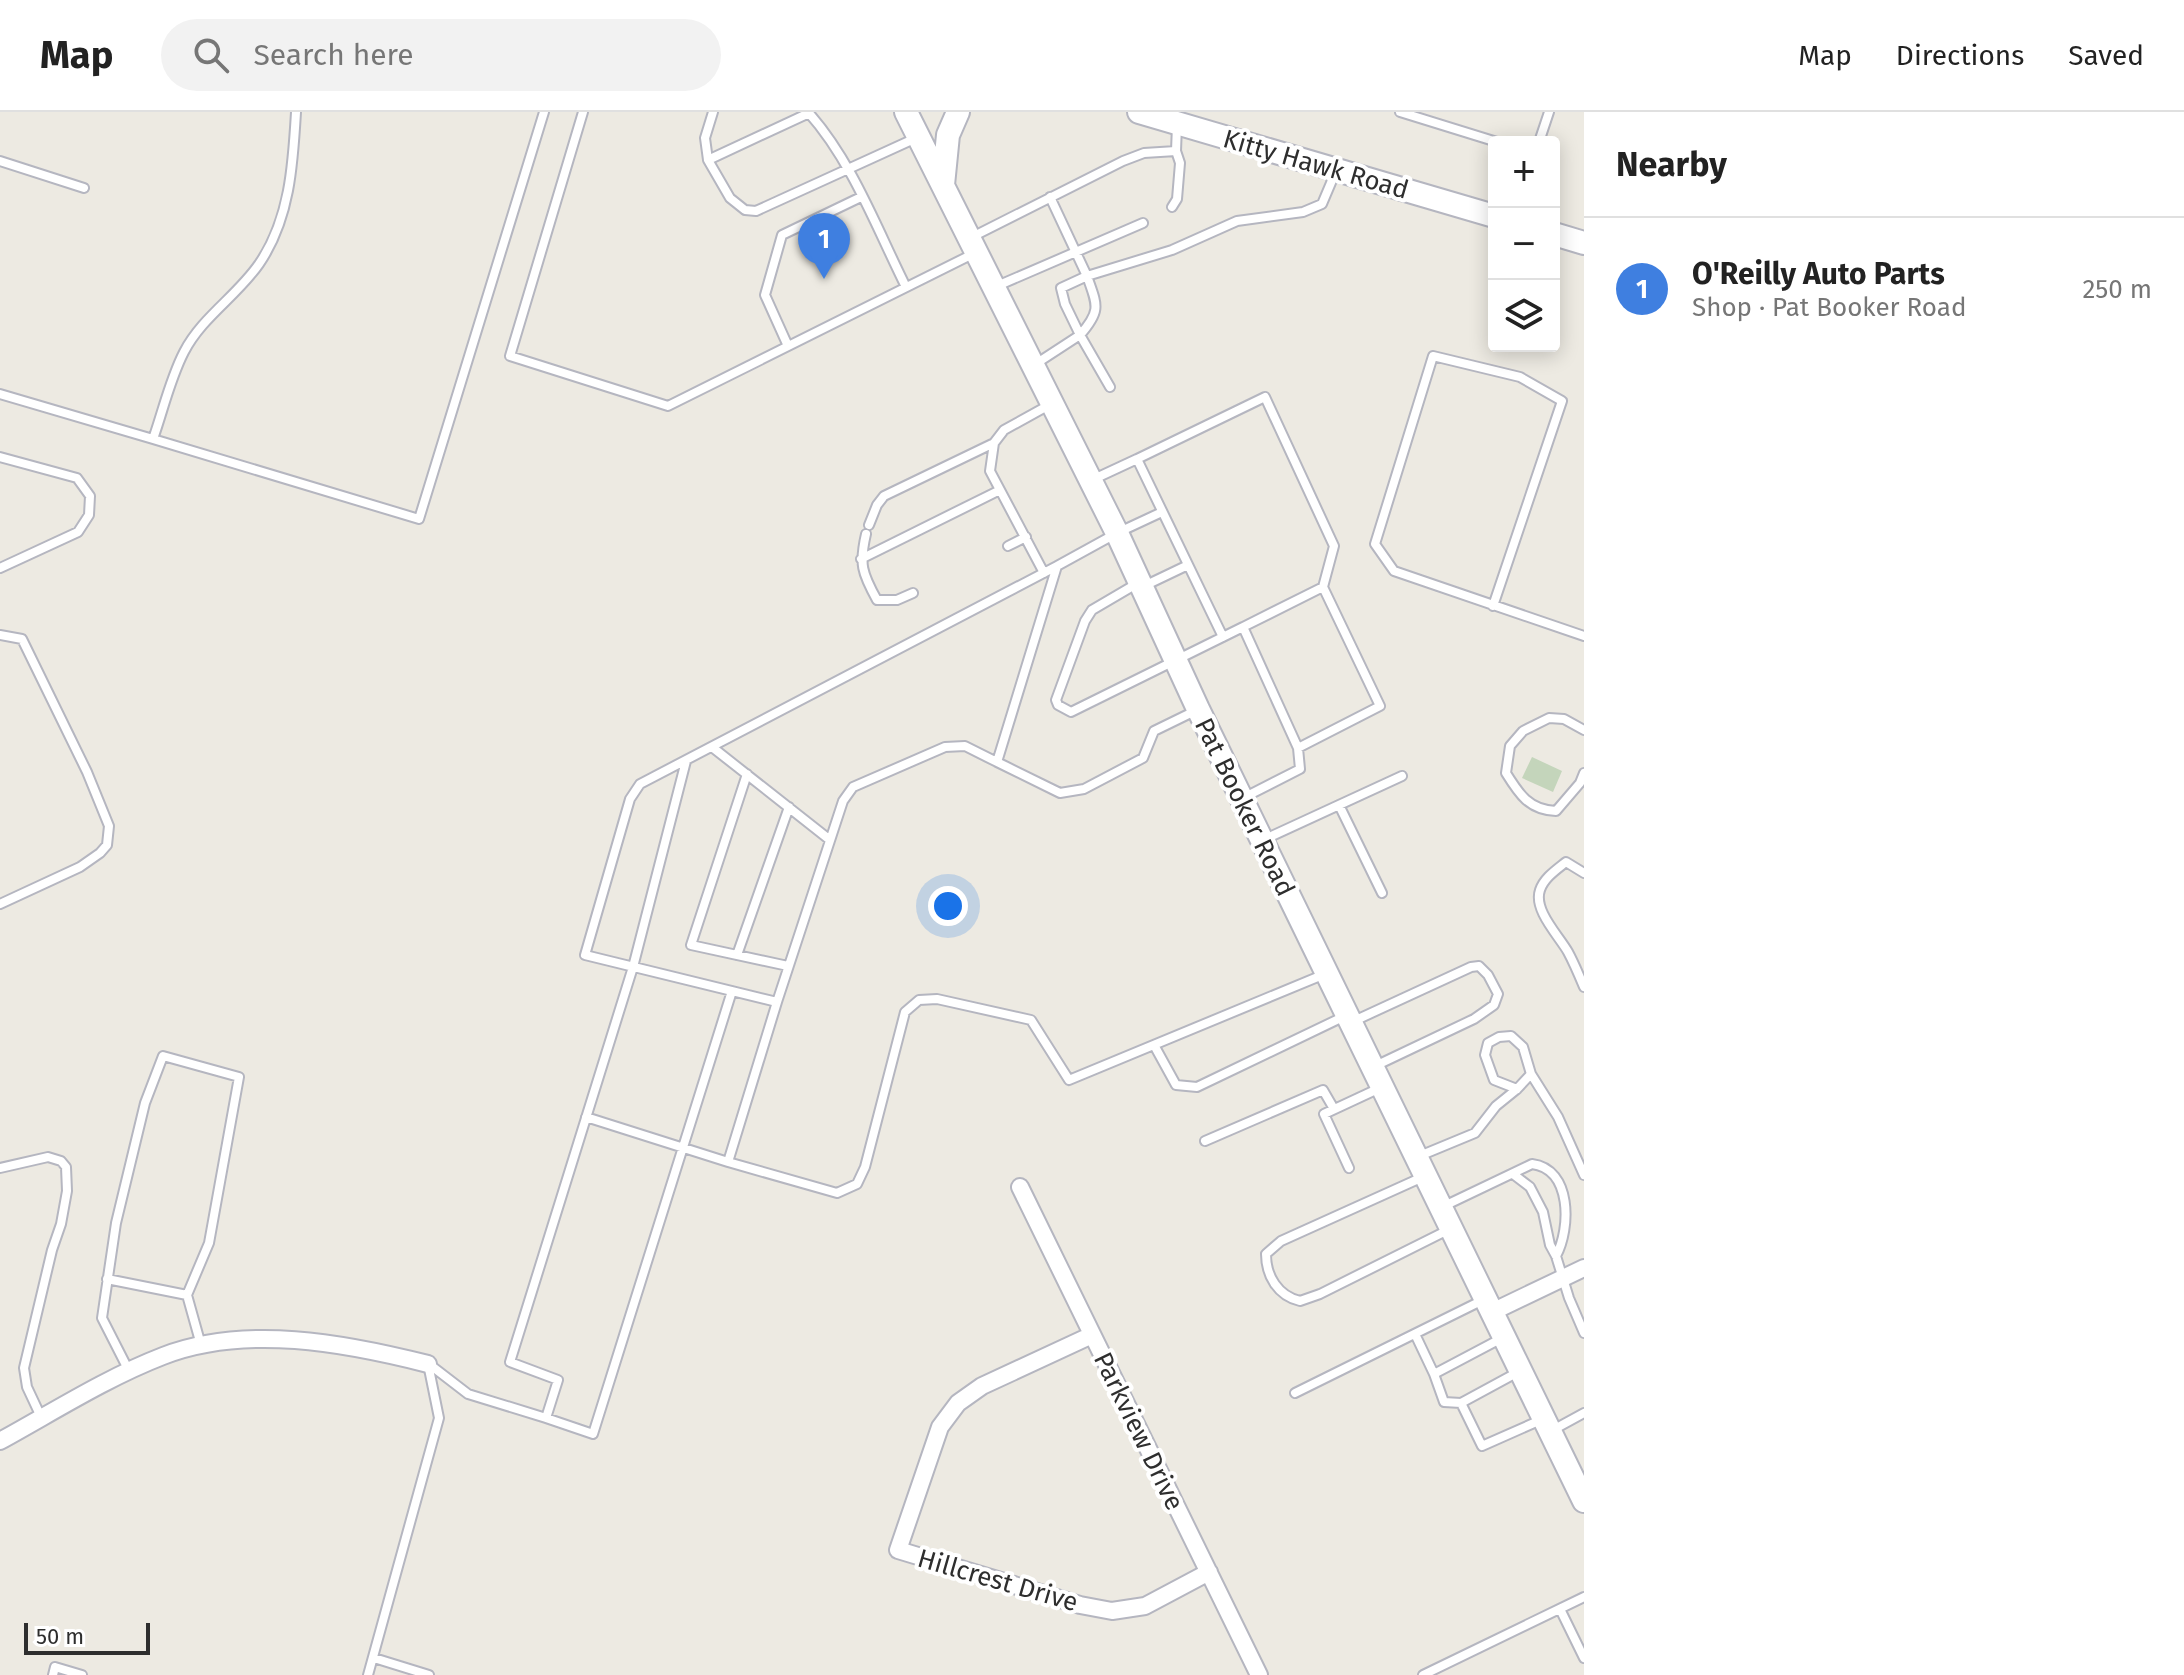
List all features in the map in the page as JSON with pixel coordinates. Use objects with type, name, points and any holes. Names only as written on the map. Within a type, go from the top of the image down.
[{"type":"main road","name":"Pat Booker Road","points":[[906,112],[1117,533],[1241,799],[1547,1425],[1573,1469],[1584,1501]]},
{"type":"main road","points":[[943,186],[948,135],[958,112]]},
{"type":"main road","name":"Kitty Hawk Road","points":[[1139,112],[1488,214]]},
{"type":"main road","points":[[1560,236],[1584,243]]},
{"type":"street","name":"Parkview Drive","points":[[1020,1187],[1259,1675]]},
{"type":"street","points":[[1489,1305],[1584,1268]]},
{"type":"street","name":"Hillcrest Drive","points":[[1092,1335],[982,1386],[958,1403],[940,1427],[898,1550],[1080,1605],[1112,1611],[1145,1606],[1209,1572]]},
{"type":"street","points":[[0,1441],[129,1372],[165,1355],[201,1346],[244,1340],[286,1341],[378,1351],[428,1364]]},
{"type":"lane","points":[[153,439],[184,353],[201,327],[259,264],[280,223],[293,171],[296,112]]},
{"type":"lane","points":[[0,394],[419,519],[544,112]]},
{"type":"lane","points":[[583,112],[510,356],[668,406],[906,287],[1050,197],[1144,153],[1176,151]]},
{"type":"lane","points":[[713,112],[705,138],[708,160],[730,198],[745,210],[756,211],[919,136]]},
{"type":"lane","points":[[1400,112],[1488,139]]},
{"type":"lane","points":[[1541,136],[1549,112]]},
{"type":"lane","points":[[708,160],[809,113],[830,137],[848,167],[906,287]]},
{"type":"lane","points":[[1172,207],[1177,199],[1180,163],[1176,151],[1177,124]]},
{"type":"lane","points":[[0,161],[84,188]]},
{"type":"lane","points":[[1110,387],[1080,335],[1061,288],[1087,276],[1172,250],[1237,221],[1303,212],[1322,204],[1336,170]]},
{"type":"lane","points":[[788,346],[765,295],[782,235],[861,197]]},
{"type":"lane","points":[[1033,365],[1080,335],[1094,319],[1097,306],[1078,252],[1050,197]]},
{"type":"lane","points":[[994,287],[1143,223]]},
{"type":"lane","points":[[1493,606],[1562,401],[1520,377],[1433,356],[1375,544],[1394,571],[1493,606],[1584,636]]},
{"type":"lane","points":[[1091,481],[1265,397],[1334,546],[1323,587],[1380,706],[1298,748]]},
{"type":"lane","points":[[913,593],[897,600],[877,600],[864,578],[861,559],[877,505],[884,496],[994,443],[1004,430],[1052,404]]},
{"type":"lane","points":[[994,443],[990,471],[1044,573]]},
{"type":"lane","points":[[0,457],[77,478],[90,496],[89,515],[78,532],[0,568]]},
{"type":"lane","points":[[1137,459],[1223,637]]},
{"type":"lane","points":[[861,559],[1000,490]]},
{"type":"lane","points":[[777,1002],[585,955],[630,799],[640,784],[1162,512]]},
{"type":"lane","points":[[1008,546],[1026,537]]},
{"type":"lane","points":[[1188,565],[1092,610],[1085,621],[1056,700],[1058,705],[1071,712],[1323,587]]},
{"type":"lane","points":[[997,762],[1057,566]]},
{"type":"lane","points":[[1241,799],[1300,769],[1298,748],[1243,627]]},
{"type":"lane","points":[[0,635],[22,639],[87,772],[109,826],[107,845],[100,853],[80,867],[0,904]]},
{"type":"lane","points":[[728,1162],[843,801],[853,787],[945,747],[965,746],[1060,793],[1084,789],[1143,758],[1154,731],[1198,709]]},
{"type":"lane","points":[[1584,730],[1564,719],[1549,718],[1523,731],[1510,746],[1506,773],[1520,796],[1539,810],[1556,811],[1580,783],[1584,773]]},
{"type":"lane","points":[[712,747],[830,840]]},
{"type":"lane","points":[[546,1418],[558,1380],[510,1362],[633,967],[686,761]]},
{"type":"lane","points":[[747,774],[691,945],[788,966]]},
{"type":"lane","points":[[1262,840],[1402,776]]},
{"type":"lane","points":[[1339,805],[1382,893]]},
{"type":"lane","points":[[737,955],[789,807]]},
{"type":"lane","points":[[1584,873],[1566,862],[1552,873],[1540,889],[1539,898],[1584,987]]},
{"type":"lane","points":[[1154,1045],[1176,1085],[1197,1087],[1349,1019],[1479,966],[1498,994],[1494,1005],[1324,1114],[1349,1168]]},
{"type":"lane","points":[[586,1117],[837,1193],[857,1184],[865,1167],[905,1012],[919,1000],[937,999],[1031,1020],[1069,1080],[1327,974]]},
{"type":"lane","points":[[428,1364],[468,1394],[593,1434],[732,991]]},
{"type":"lane","points":[[1517,1089],[1494,1080],[1485,1055],[1488,1043],[1499,1037],[1511,1036],[1523,1047],[1531,1074],[1558,1117],[1584,1175]]},
{"type":"lane","points":[[129,1372],[102,1318],[116,1223],[145,1103],[163,1056],[239,1077],[209,1243],[187,1295],[201,1346]]},
{"type":"lane","points":[[1452,1228],[1300,1301],[1279,1292],[1266,1268],[1266,1254],[1281,1241],[1421,1166],[1475,1133],[1496,1106],[1531,1074]]},
{"type":"lane","points":[[1205,1141],[1323,1090],[1334,1109]]},
{"type":"lane","points":[[0,1168],[48,1157],[61,1161],[66,1167],[67,1191],[61,1224],[24,1368],[27,1387],[42,1419]]},
{"type":"lane","points":[[1441,1207],[1532,1164],[1543,1165],[1561,1182],[1565,1205],[1563,1243],[1556,1256]]},
{"type":"lane","points":[[1513,1174],[1522,1179],[1537,1199],[1548,1224],[1550,1245],[1584,1333]]},
{"type":"lane","points":[[107,1279],[187,1295]]},
{"type":"lane","points":[[1295,1393],[1415,1334],[1489,1305]]},
{"type":"lane","points":[[1415,1334],[1444,1402],[1461,1403],[1521,1370]]},
{"type":"lane","points":[[1434,1374],[1505,1337]]},
{"type":"lane","points":[[368,1675],[439,1418],[428,1364]]},
{"type":"lane","points":[[1461,1403],[1482,1446],[1584,1413]]},
{"type":"lane","points":[[1423,1675],[1584,1597]]},
{"type":"lane","points":[[1560,1609],[1584,1658]]},
{"type":"lane","points":[[374,1658],[429,1675]]},
{"type":"lane","points":[[53,1675],[55,1667],[82,1675]]},
{"type":"green space","points":[[1532,757],[1562,771],[1553,792],[1522,778]]},
{"type":"place","name":"O'Reilly Auto Parts","points":[[824,279]]}]
